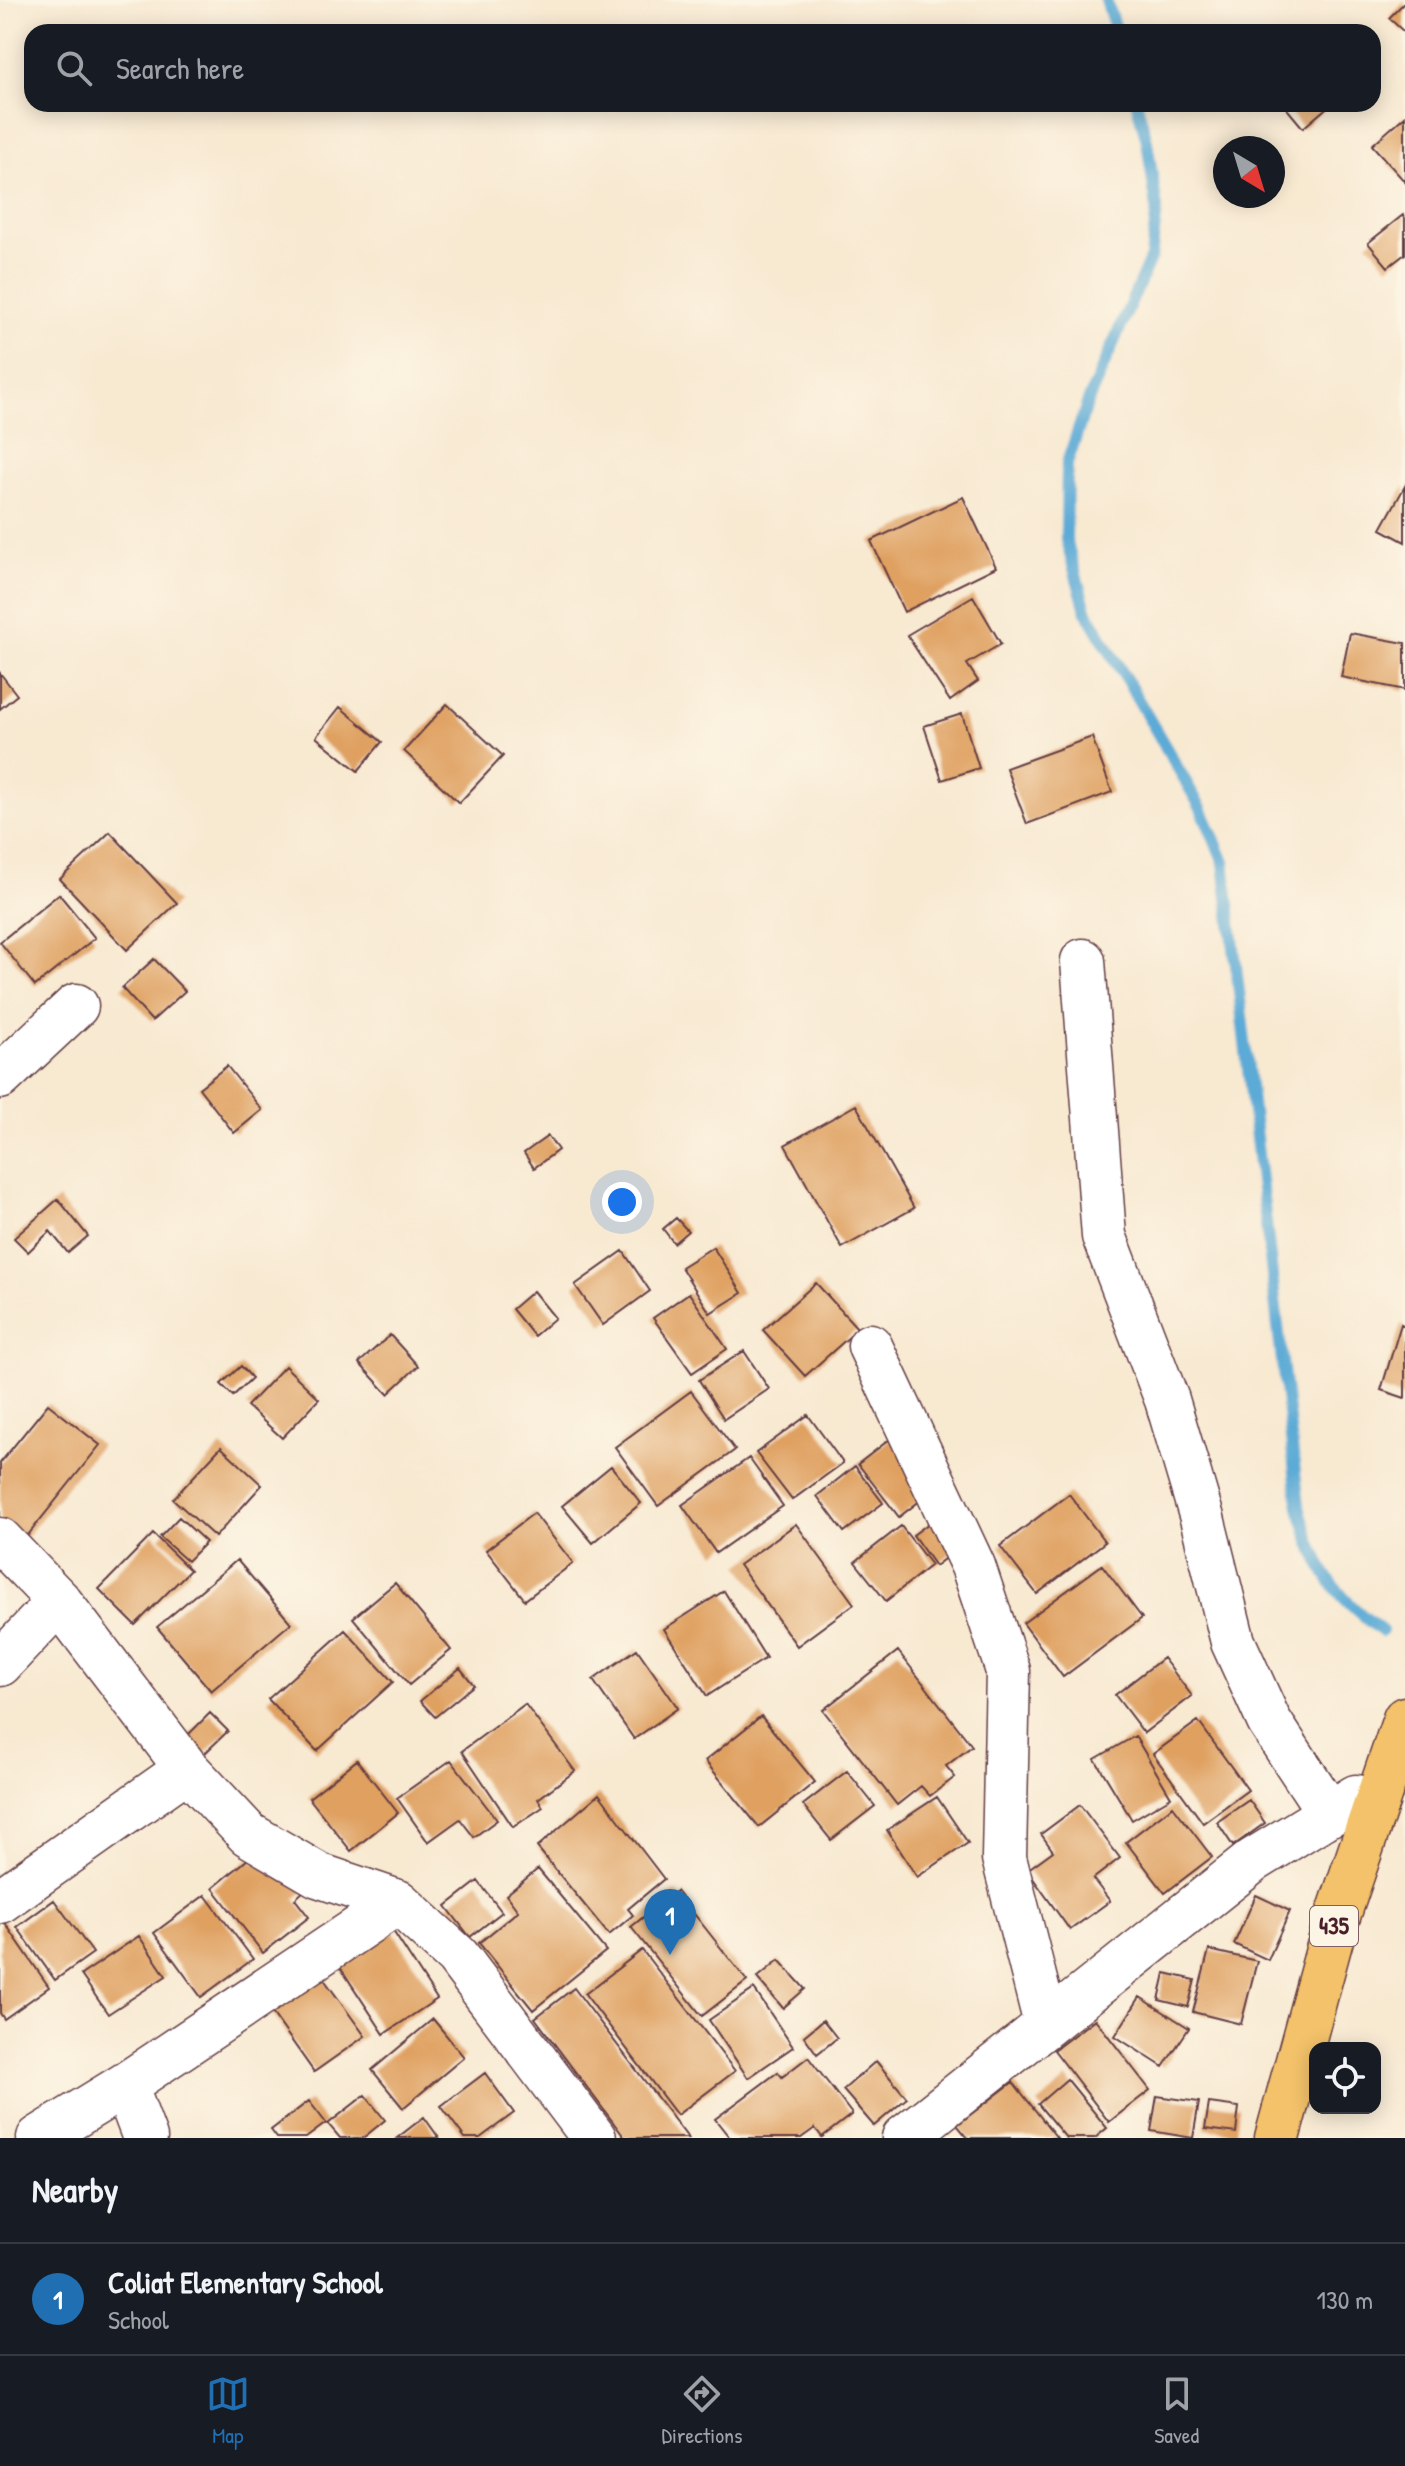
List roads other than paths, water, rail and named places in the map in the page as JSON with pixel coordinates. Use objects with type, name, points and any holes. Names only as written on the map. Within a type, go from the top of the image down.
[{"type":"main road","name":"435","points":[[1277,2138],[1334,1928],[1405,1719]]},
{"type":"street","points":[[1083,961],[1104,1236],[1167,1400],[1202,1518],[1233,1642],[1269,1721],[1330,1814]]},
{"type":"street","points":[[0,1077],[76,1006]]},
{"type":"street","points":[[870,1346],[973,1566],[1008,1671],[1004,1858],[1046,2024]]},
{"type":"street","points":[[0,1540],[59,1601],[187,1769],[248,1834],[318,1875],[398,1902],[457,1956],[594,2138]]},
{"type":"street","points":[[0,1664],[59,1601]]},
{"type":"street","points":[[0,1901],[187,1769]]},
{"type":"street","points":[[904,2138],[1254,1860],[1384,1778]]},
{"type":"street","points":[[39,2138],[125,2085],[398,1902]]},
{"type":"street","points":[[125,2085],[145,2138]]},
{"type":"waterway","points":[[1106,0],[1114,24]]},
{"type":"waterway","points":[[1139,112],[1147,141],[1157,209],[1151,257],[1088,401],[1067,463],[1066,540],[1086,610],[1201,808],[1224,862],[1299,1507],[1320,1563],[1337,1591],[1382,1631]]},
{"type":"place","name":"Coliat Elementary School","points":[[670,1955]]}]
